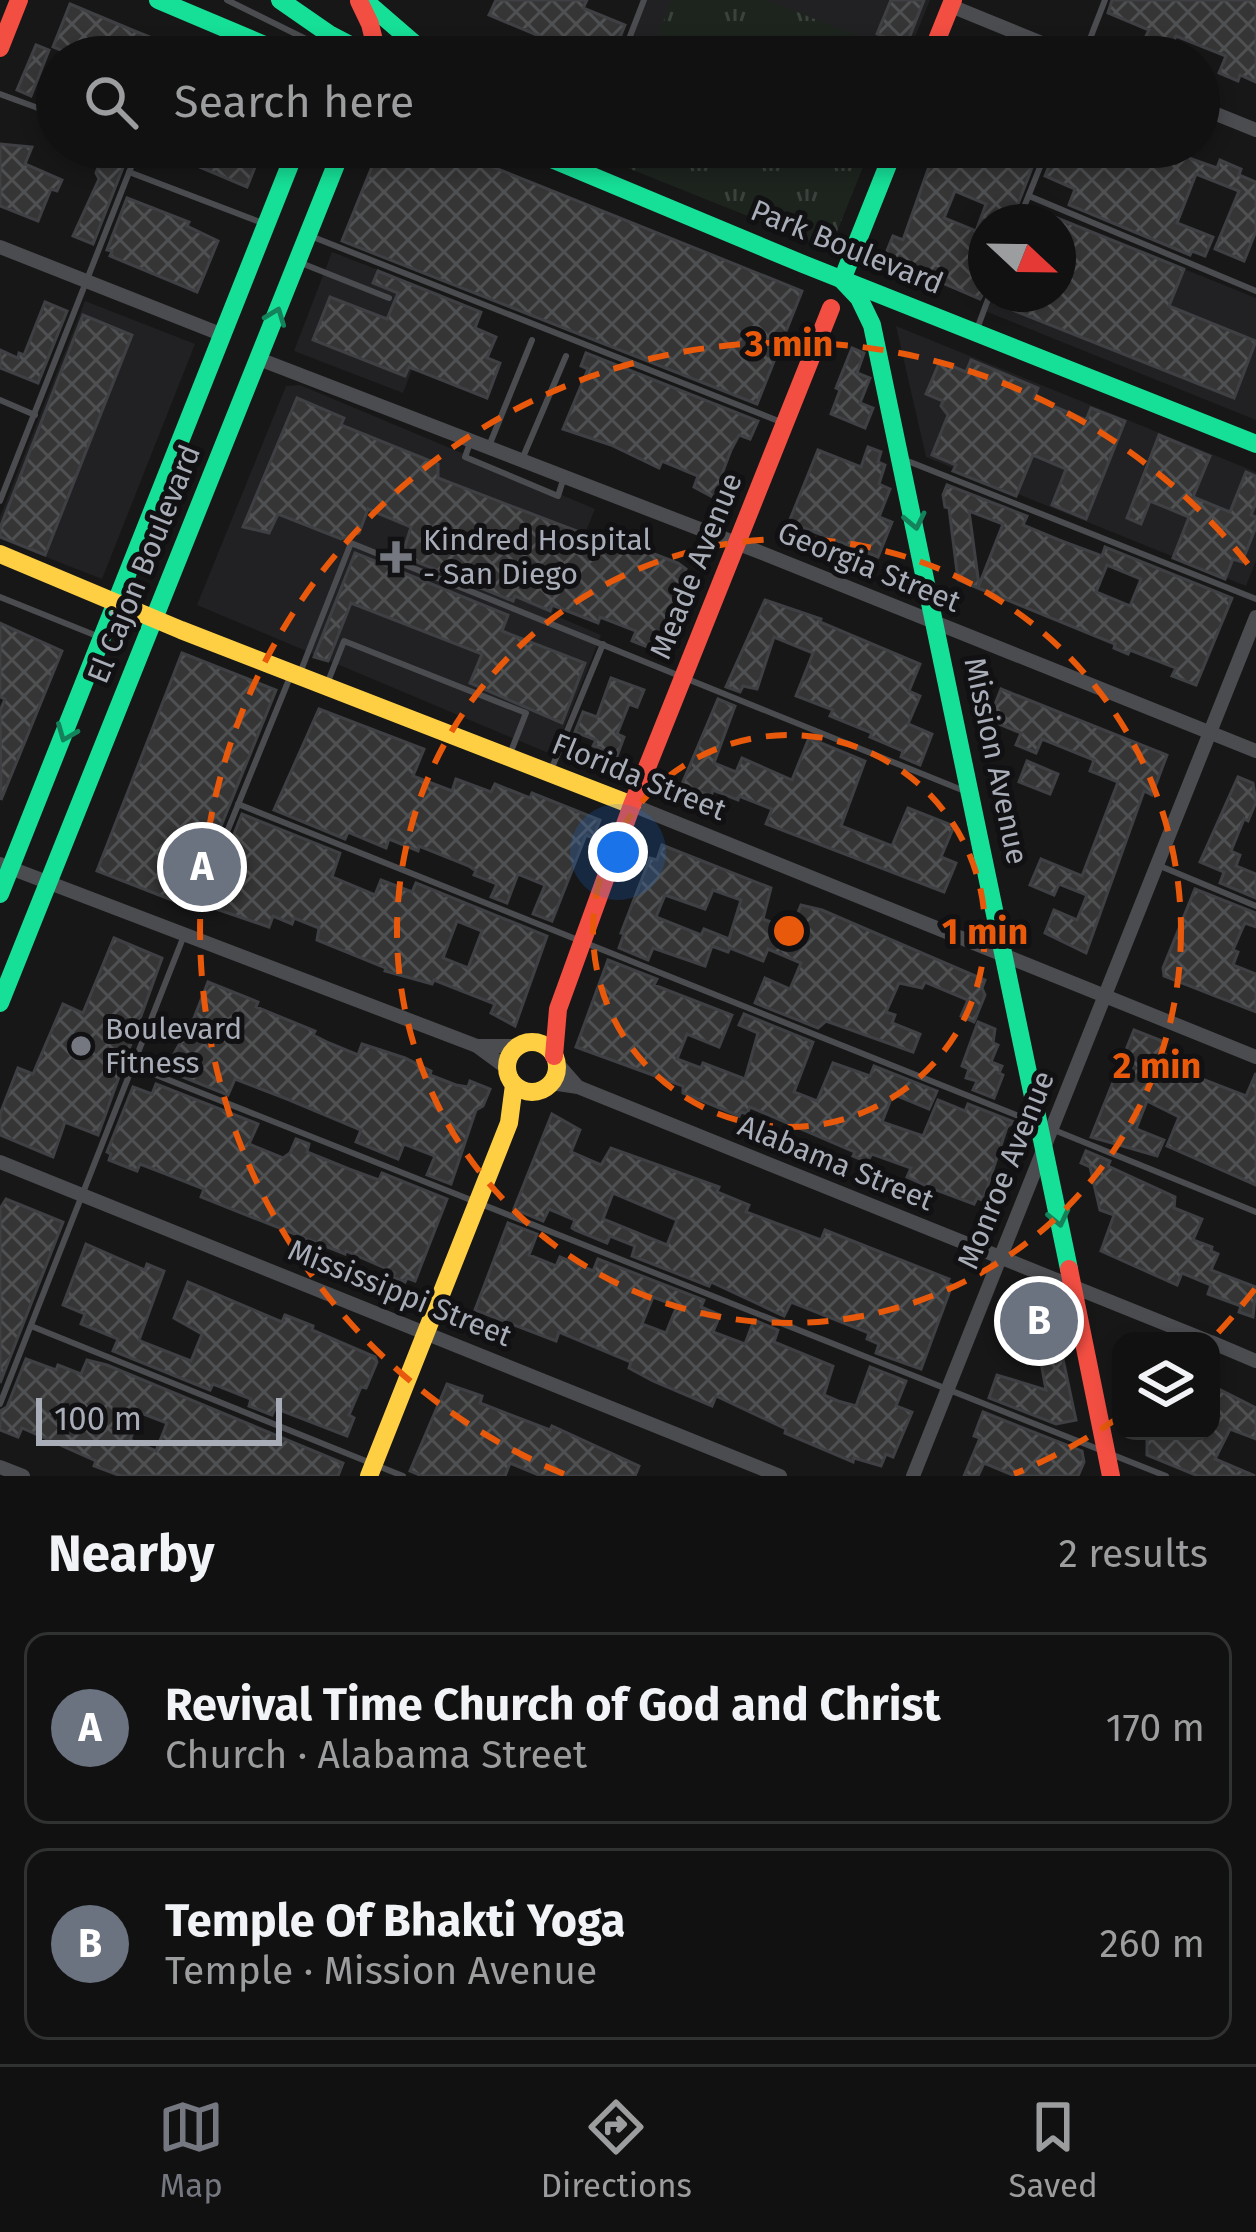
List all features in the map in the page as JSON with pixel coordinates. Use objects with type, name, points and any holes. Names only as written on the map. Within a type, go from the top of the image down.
[{"type":"main road","points":[[0,48],[19,0]]},
{"type":"main road","points":[[158,0],[244,36]]},
{"type":"main road","points":[[280,0],[333,36]]},
{"type":"main road","points":[[302,0],[329,34]]},
{"type":"main road","points":[[361,0],[372,36]]},
{"type":"main road","points":[[361,0],[405,36]]},
{"type":"main road","points":[[939,36],[952,3]]},
{"type":"main road","name":"El Cajon Boulevard","points":[[0,894],[5,866],[103,638],[289,168]]},
{"type":"main road","name":"El Cajon Boulevard","points":[[0,1004],[334,168]]},
{"type":"main road","name":"Park Boulevard","points":[[574,168],[842,280],[1256,443]]},
{"type":"main road","name":"Meade Avenue","points":[[842,280],[887,168]]},
{"type":"main road","name":"Mission Avenue","points":[[842,280],[859,298],[872,325],[1045,1126],[1043,1149],[1111,1476]]},
{"type":"main road","name":"Meade Avenue","points":[[551,1073],[558,1009],[632,806],[831,308]]},
{"type":"main road","name":"Florida Street","points":[[1,559],[632,806]]},
{"type":"main road","name":"Meade Avenue","points":[[510,1076],[524,1044],[558,1009]]},
{"type":"main road","points":[[372,1470],[509,1123],[551,1073],[547,1047],[524,1044]]},
{"type":"main road","points":[[510,1076],[526,1092],[551,1073]]},
{"type":"main road","points":[[509,1123],[510,1076]]},
{"type":"street","points":[[952,3],[1030,36]]},
{"type":"street","points":[[1220,115],[1256,130]]},
{"type":"street","points":[[0,247],[223,335]]},
{"type":"street","name":"Meade Avenue","points":[[831,308],[842,280]]},
{"type":"street","name":"Georgia Street","points":[[260,359],[937,622],[1256,752]]},
{"type":"street","name":"Monroe Avenue","points":[[1045,1126],[1105,997],[1256,617]]},
{"type":"street","name":"Florida Street","points":[[632,806],[1256,1057]]},
{"type":"street","points":[[5,866],[477,1046],[510,1076]]},
{"type":"street","points":[[477,1046],[524,1044]]},
{"type":"street","name":"Alabama Street","points":[[551,1073],[1185,1332]]},
{"type":"street","name":"Monroe Avenue","points":[[913,1476],[1043,1149]]},
{"type":"street","name":"Mississippi Street","points":[[0,1162],[780,1476]]},
{"type":"street","name":"Alabama Street","points":[[1220,1346],[1256,1360]]},
{"type":"street","points":[[0,1467],[23,1476]]},
{"type":"lane","points":[[227,0],[300,36]]},
{"type":"lane","points":[[630,36],[644,0]]},
{"type":"lane","points":[[1089,36],[1105,0]]},
{"type":"lane","points":[[0,94],[36,107]]},
{"type":"lane","points":[[0,501],[131,168]]},
{"type":"lane","points":[[1026,204],[1040,168]]},
{"type":"lane","points":[[129,172],[266,224]]},
{"type":"lane","points":[[1029,196],[1256,291]]},
{"type":"lane","points":[[307,234],[784,424]]},
{"type":"lane","points":[[297,262],[389,298]]},
{"type":"lane","points":[[975,332],[983,312]]},
{"type":"lane","points":[[489,446],[532,340]]},
{"type":"lane","points":[[522,459],[566,356]]},
{"type":"lane","points":[[0,400],[35,415]]},
{"type":"lane","points":[[472,440],[465,457],[558,496],[564,476]]},
{"type":"lane","points":[[902,459],[1256,599]]},
{"type":"lane","points":[[203,891],[351,543],[972,794]]},
{"type":"lane","points":[[0,597],[103,638]]},
{"type":"lane","points":[[326,686],[344,641],[526,713],[508,757]]},
{"type":"lane","points":[[550,773],[603,644]]},
{"type":"lane","points":[[238,804],[1256,1212]]},
{"type":"lane","points":[[1157,865],[1256,906]]},
{"type":"lane","points":[[0,1404],[185,935]]},
{"type":"lane","points":[[136,1066],[1166,1476]]},
{"type":"lane","points":[[31,1325],[372,1470],[403,1476]]},
{"type":"shaded area","points":[[644,0],[930,0],[915,36],[630,36]]},
{"type":"shaded area","points":[[1076,225],[1256,298],[1256,420],[987,312],[1076,312]]},
{"type":"shaded area","points":[[332,252],[441,294],[403,393],[294,351]]},
{"type":"shaded area","points":[[85,301],[195,344],[102,579],[0,539],[0,517]]},
{"type":"shaded area","points":[[896,326],[1256,472],[1256,561],[1246,586],[926,457]]},
{"type":"shaded area","name":"Kindred Hospital - San Diego","points":[[300,385],[595,509],[552,614],[601,635],[553,755],[197,605],[286,386]]},
{"type":"green space","points":[[672,0],[767,0],[857,36],[657,36]]},
{"type":"green space","points":[[628,168],[863,168],[830,249]]},
{"type":"building","points":[[496,0],[587,0],[583,8],[625,25],[621,36],[539,36],[489,15]]},
{"type":"building","points":[[891,0],[924,0],[910,36],[877,34]]},
{"type":"building","points":[[1112,0],[1256,0],[1256,82],[1220,73],[1226,56],[1220,54],[1220,36],[1146,36],[1149,30],[1108,13]]},
{"type":"building","points":[[70,4],[148,36],[57,36]]},
{"type":"building","points":[[36,45],[36,83],[31,96],[17,90]]},
{"type":"building","points":[[0,144],[32,147],[25,164],[62,180],[57,191],[51,189],[38,221],[0,206]]},
{"type":"building","points":[[1220,160],[1256,182],[1256,231],[1244,261],[1215,249],[1239,191],[1196,174],[1177,223],[1213,237],[1205,256],[1192,251],[1190,255],[1076,208],[1069,204],[1075,189],[1045,176],[1048,168],[1220,168]]},
{"type":"building","points":[[98,168],[123,168],[93,244],[73,236],[99,179]]},
{"type":"building","points":[[202,168],[255,168],[247,187]]},
{"type":"building","points":[[372,168],[495,168],[802,291],[757,404],[342,241]]},
{"type":"building","points":[[929,168],[1032,168],[1018,204],[986,204],[955,191],[944,218],[968,228],[968,294],[882,263],[893,236],[903,240]]},
{"type":"building","points":[[127,198],[189,222],[187,226],[218,241],[197,292],[110,256],[112,251],[107,250]]},
{"type":"building","points":[[1076,226],[1184,269],[1169,306],[1256,341],[1234,398],[1018,312],[1076,312]]},
{"type":"building","points":[[378,271],[481,312],[475,328],[496,337],[487,358],[500,363],[487,398],[409,367],[405,376],[313,340],[330,297],[387,319],[398,293],[373,283]]},
{"type":"building","points":[[45,302],[67,311],[38,383],[0,368],[0,350],[18,358],[19,353],[24,355]]},
{"type":"building","points":[[83,315],[132,335],[45,555],[0,537],[0,528]]},
{"type":"building","points":[[852,348],[864,353],[857,373],[870,378],[860,403],[873,408],[865,428],[831,414]]},
{"type":"building","points":[[586,353],[758,421],[750,439],[739,435],[731,450],[720,479],[731,484],[724,503],[694,487],[698,476],[662,461],[659,468],[563,429],[588,369],[581,366]]},
{"type":"building","points":[[971,360],[1038,388],[1034,398],[1086,420],[1091,408],[1125,421],[1086,519],[1052,505],[1066,469],[1033,455],[1016,496],[953,471],[956,465],[932,455],[948,415],[943,401],[926,394],[940,361],[966,372]]},
{"type":"building","points":[[297,398],[344,418],[341,425],[438,464],[438,478],[595,538],[597,532],[678,563],[686,569],[660,652],[632,641],[636,631],[600,617],[598,623],[552,605],[550,611],[515,596],[513,601],[402,556],[411,527],[368,509],[359,533],[341,539],[278,514],[269,533],[243,527]]},
{"type":"building","points":[[1159,435],[1210,456],[1193,497],[1230,512],[1246,472],[1256,476],[1251,515],[1256,517],[1256,527],[1242,562],[1233,559],[1225,579],[1173,558],[1189,517],[1150,501],[1141,524],[1127,518]]},
{"type":"building","points":[[868,447],[881,452],[878,462],[885,465],[879,484],[890,489],[879,517],[892,522],[878,557],[789,522],[818,450],[861,467]]},
{"type":"building","points":[[947,485],[1027,516],[1023,525],[1059,540],[1102,556],[1105,547],[1232,598],[1196,685],[1172,676],[1176,668],[1130,650],[1128,654],[1114,648],[1115,644],[958,580],[949,508],[943,495]],"holes":[[[969,511],[1003,524],[979,585]],[[1107,565],[1141,579],[1130,606],[1096,592]]]},
{"type":"building","points":[[355,553],[508,615],[502,631],[585,663],[562,723],[470,683],[482,654],[351,603],[328,661],[314,657]]},
{"type":"building","points":[[765,600],[821,619],[920,664],[909,691],[920,696],[908,724],[932,734],[920,765],[901,757],[903,751],[870,737],[872,733],[830,716],[833,710],[796,696],[813,653],[774,637],[757,689],[743,686],[740,692],[726,687]]},
{"type":"building","points":[[0,623],[62,651],[1,800],[0,711],[5,699],[0,697]]},
{"type":"building","points":[[182,653],[276,690],[196,888],[198,896],[210,894],[242,814],[340,853],[332,877],[375,895],[381,880],[412,892],[416,883],[547,936],[515,1026],[491,1013],[495,1004],[434,980],[432,984],[385,971],[317,940],[319,928],[294,918],[292,924],[273,916],[269,927],[193,901],[190,907],[97,871]],"holes":[[[457,921],[482,931],[468,968],[443,958]]]},
{"type":"building","points":[[611,678],[644,690],[637,707],[629,704],[617,734],[624,737],[617,756],[575,732],[583,712],[597,717]]},
{"type":"building","points":[[1001,689],[1167,755],[1152,795],[1144,791],[1086,953],[1045,933],[1054,910],[1077,920],[1087,895],[1059,884],[1054,895],[1030,885],[1041,859],[1082,876],[1118,782],[1090,771],[1094,760],[1042,739],[1036,753],[1016,745],[1021,733],[989,720]]},
{"type":"building","points":[[718,699],[735,706],[714,763],[736,772],[742,758],[792,780],[809,738],[865,761],[841,826],[892,846],[908,808],[954,826],[941,857],[956,863],[944,892],[766,824],[772,809],[713,790],[711,796],[682,784]]},
{"type":"building","points":[[319,709],[424,749],[413,776],[452,791],[456,779],[491,792],[495,784],[600,820],[593,838],[586,835],[552,921],[533,914],[545,885],[518,874],[507,903],[491,897],[497,884],[474,875],[476,871],[469,866],[419,846],[418,851],[389,839],[386,848],[348,832],[345,839],[274,810]]},
{"type":"building","points":[[1027,761],[1058,774],[1050,794],[1019,782]]},
{"type":"building","points":[[1238,777],[1253,783],[1256,802],[1231,851],[1240,855],[1236,866],[1256,874],[1256,898],[1220,883],[1224,872],[1200,862]]},
{"type":"building","points":[[662,845],[771,888],[763,919],[791,930],[801,905],[822,910],[985,980],[985,995],[974,1022],[961,1016],[968,1000],[925,982],[922,988],[899,983],[886,1012],[895,1015],[892,1023],[920,1034],[913,1052],[826,1021],[818,1028],[755,1003],[765,978],[790,989],[801,963],[768,949],[763,961],[712,946],[705,966],[653,948],[648,960],[619,948],[650,858],[657,860]],"holes":[[[713,890],[741,900],[729,939],[704,929],[701,935],[656,917],[665,895],[705,909]]]},
{"type":"building","points":[[1195,889],[1256,913],[1256,927],[1245,923],[1243,927],[1233,950],[1238,952],[1233,965],[1256,974],[1256,1012],[1164,976],[1163,968]]},
{"type":"building","points":[[114,938],[162,958],[98,1135],[65,1122],[53,1157],[0,1135],[0,1114],[18,1068],[33,1074],[63,1004],[83,1013]]},
{"type":"building","points":[[608,960],[657,979],[654,985],[732,1015],[719,1047],[687,1034],[677,1059],[745,1079],[758,1033],[739,1025],[744,1014],[813,1042],[794,1092],[817,1101],[833,1063],[870,1076],[874,1066],[937,1091],[929,1109],[893,1094],[882,1122],[923,1136],[938,1100],[965,1111],[968,1104],[1014,1122],[1007,1127],[983,1200],[977,1198],[974,1204],[934,1189],[907,1177],[911,1168],[872,1154],[867,1162],[853,1156],[855,1152],[750,1107],[739,1116],[683,1093],[683,1086],[576,1047]]},
{"type":"building","points":[[208,982],[258,1002],[256,1007],[358,1055],[362,1044],[405,1058],[456,1085],[468,1087],[470,1081],[490,1089],[483,1106],[476,1110],[451,1184],[427,1175],[435,1156],[404,1144],[398,1159],[356,1142],[361,1130],[235,1079],[228,1095],[165,1070]]},
{"type":"building","points":[[978,1022],[995,1029],[993,1043],[998,1045],[991,1062],[1002,1066],[999,1073],[1003,1075],[994,1098],[973,1090],[977,1081],[966,1078],[969,1069],[962,1066]]},
{"type":"building","points":[[1134,1030],[1165,1042],[1161,1053],[1189,1068],[1189,1074],[1246,1096],[1256,1073],[1256,1185],[1167,1146],[1179,1117],[1147,1101],[1136,1129],[1164,1140],[1157,1156],[1091,1137]]},
{"type":"building","points":[[156,1084],[258,1124],[249,1144],[283,1158],[296,1139],[309,1144],[307,1152],[349,1169],[379,1180],[382,1173],[447,1199],[415,1281],[407,1278],[405,1282],[346,1251],[201,1197],[204,1189],[140,1164],[137,1171],[109,1160],[107,1152],[133,1087],[152,1094]]},
{"type":"building","points":[[552,1114],[580,1130],[571,1152],[601,1165],[611,1148],[719,1187],[717,1192],[749,1205],[746,1212],[821,1240],[825,1230],[949,1279],[952,1285],[921,1369],[876,1353],[879,1344],[867,1339],[869,1333],[791,1302],[784,1316],[711,1282],[709,1286],[632,1256],[635,1246],[610,1236],[607,1243],[575,1230],[575,1220],[549,1209],[543,1221],[514,1209]],"holes":[[[613,1193],[677,1220],[667,1245],[603,1219]]]},
{"type":"building","points":[[1086,1151],[1175,1197],[1174,1208],[1202,1219],[1193,1240],[1218,1254],[1211,1270],[1256,1287],[1253,1317],[1239,1312],[1241,1306],[1208,1294],[1211,1285],[1182,1273],[1177,1285],[1101,1251],[1114,1215],[1100,1210],[1090,1167],[1081,1163]]},
{"type":"building","points":[[6,1199],[63,1222],[0,1383],[0,1209]]},
{"type":"building","points":[[508,1223],[537,1234],[529,1255],[556,1266],[560,1257],[593,1271],[598,1259],[704,1300],[701,1307],[720,1315],[713,1332],[745,1344],[754,1320],[778,1330],[774,1342],[833,1366],[824,1395],[838,1401],[856,1406],[870,1367],[906,1381],[896,1406],[912,1412],[893,1457],[886,1454],[881,1466],[854,1458],[853,1462],[716,1396],[712,1406],[653,1381],[629,1368],[631,1362],[559,1332],[556,1341],[475,1310]],"holes":[[[653,1297],[677,1306],[666,1333],[642,1324]]]},
{"type":"building","points":[[86,1244],[145,1270],[147,1264],[164,1271],[139,1340],[191,1361],[202,1334],[174,1318],[188,1282],[282,1322],[285,1315],[313,1326],[312,1330],[375,1357],[366,1388],[361,1387],[349,1415],[354,1418],[347,1436],[280,1410],[272,1415],[249,1406],[251,1399],[213,1384],[210,1390],[113,1351],[118,1339],[81,1324],[85,1314],[63,1305]]},
{"type":"building","points":[[1025,1302],[1054,1317],[1076,1420],[1056,1424],[989,1398],[997,1375],[1046,1390],[1040,1357],[1007,1344]]},
{"type":"building","points":[[26,1359],[81,1374],[87,1360],[343,1463],[338,1476],[121,1476],[22,1428],[18,1437],[0,1430],[0,1411],[7,1407]],"holes":[[[141,1413],[167,1423],[156,1451],[130,1440]]]},
{"type":"building","points":[[447,1384],[482,1396],[480,1403],[550,1430],[552,1426],[639,1466],[635,1476],[541,1476],[510,1463],[505,1476],[422,1476],[410,1471]]},
{"type":"building","points":[[1220,1390],[1256,1408],[1256,1439],[1230,1429],[1215,1459],[1255,1476],[1198,1476],[1147,1455],[1147,1440],[1220,1440]]},
{"type":"building","points":[[983,1412],[1082,1451],[1084,1462],[1078,1476],[1015,1476],[984,1463],[978,1476],[964,1476],[980,1438],[974,1436]]},
{"type":"traffic: fast","points":[[158,0],[243,36]]},
{"type":"traffic: fast","points":[[280,0],[333,36]]},
{"type":"traffic: fast","points":[[364,0],[406,36]]},
{"type":"traffic: fast","points":[[0,894],[289,168]]},
{"type":"traffic: fast","points":[[0,1003],[335,168]]},
{"type":"traffic: fast","points":[[573,168],[1256,444]]},
{"type":"traffic: fast","points":[[842,280],[887,168]]},
{"type":"traffic: fast","points":[[842,280],[859,298],[872,325],[1069,1269]]},
{"type":"traffic: slow","points":[[0,554],[181,630],[632,805]]},
{"type":"traffic: slow","points":[[532,1042],[550,1049],[557,1067],[550,1085],[532,1092],[514,1085],[507,1067],[514,1049],[532,1042]]},
{"type":"traffic: slow","points":[[369,1476],[509,1123],[514,1085]]},
{"type":"traffic: jam","points":[[0,48],[19,0]]},
{"type":"traffic: jam","points":[[938,36],[953,0]]},
{"type":"traffic: jam","points":[[359,1],[373,36]]},
{"type":"traffic: jam","points":[[554,1056],[558,1009],[632,805],[831,308]]},
{"type":"traffic: jam","points":[[1069,1269],[1111,1476]]},
{"type":"place","name":"Kindred Hospital - San Diego","points":[[396,557]]},
{"type":"place","name":"Revival Time Church of God and Christ","points":[[202,867]]},
{"type":"place","name":"Boulevard Fitness","points":[[81,1046]]},
{"type":"place","name":"Temple Of Bhakti Yoga","points":[[1039,1321]]}]
